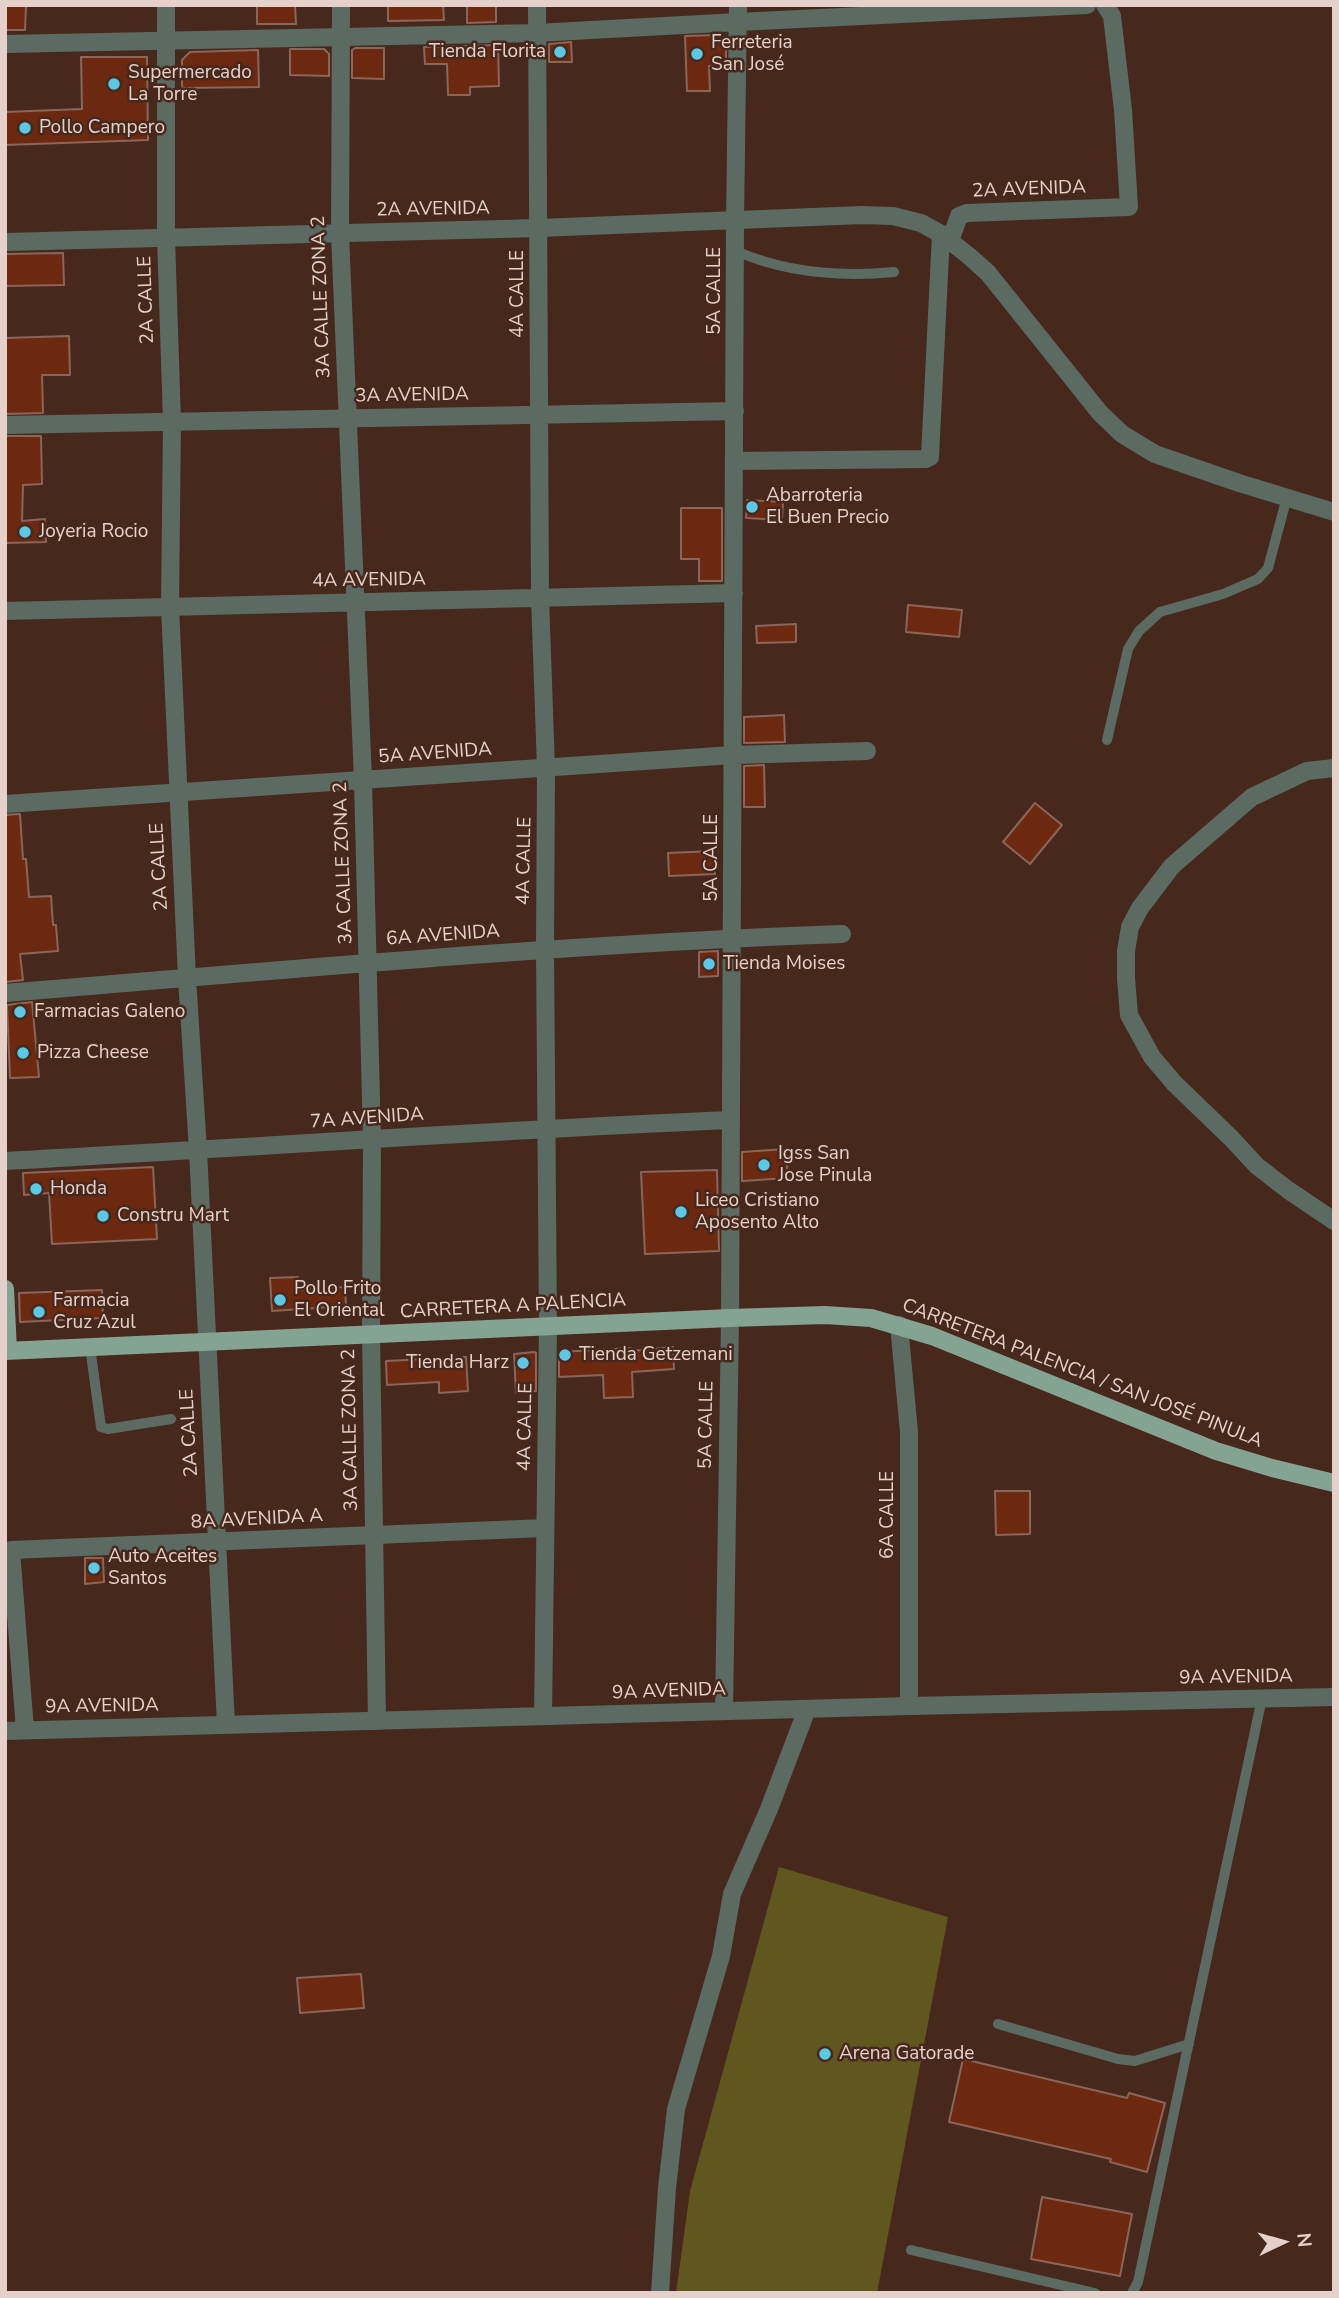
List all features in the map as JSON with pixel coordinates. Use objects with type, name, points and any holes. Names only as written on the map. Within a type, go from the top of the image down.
[{"type":"main road","points":[[5,1289],[6,1351]]},
{"type":"main road","name":"CARRETERA PALENCIA / SAN JOSÉ PINULA","points":[[730,1318],[825,1315],[871,1318],[899,1325],[1216,1451],[1334,1483]]},
{"type":"main road","name":"CARRETERA A PALENCIA","points":[[6,1351],[730,1318]]},
{"type":"street","name":"2A CALLE","points":[[166,5],[166,238],[172,422],[170,607],[177,792],[198,1150],[226,1725]]},
{"type":"street","name":"3A CALLE ZONA 2","points":[[341,5],[340,234],[363,780],[372,1140],[370,1334],[377,1721]]},
{"type":"street","name":"4A CALLE","points":[[537,5],[540,597],[546,768],[548,1326],[543,1716]]},
{"type":"street","points":[[5,44],[536,33],[738,14],[1087,5]]},
{"type":"street","name":"2A AVENIDA","points":[[945,238],[959,216],[967,213],[1129,207],[1123,110],[1112,16],[1105,5]]},
{"type":"street","name":"5A CALLE","points":[[724,1711],[730,1318],[738,14]]},
{"type":"street","name":"2A AVENIDA","points":[[5,242],[539,229],[862,215],[893,216],[921,223],[945,238],[988,273],[1100,413],[1122,435],[1155,454],[1334,512]]},
{"type":"street","points":[[735,461],[930,457],[945,238]]},
{"type":"street","name":"3A AVENIDA","points":[[5,425],[735,411]]},
{"type":"street","name":"4A AVENIDA","points":[[5,611],[734,593]]},
{"type":"street","name":"5A AVENIDA","points":[[5,804],[733,755],[867,751]]},
{"type":"street","points":[[1334,768],[1307,771],[1252,797],[1172,866],[1140,908],[1130,927],[1126,951],[1129,1015],[1152,1057],[1174,1083],[1257,1166],[1334,1221]]},
{"type":"street","name":"6A AVENIDA","points":[[5,993],[545,949],[732,937],[842,934]]},
{"type":"street","name":"7A AVENIDA","points":[[5,1160],[547,1128],[731,1120]]},
{"type":"street","name":"6A CALLE","points":[[899,1325],[909,1432],[909,1706]]},
{"type":"street","name":"8A AVENIDA A","points":[[26,1730],[10,1553],[12,1550],[545,1528]]},
{"type":"street","name":"9A AVENIDA","points":[[5,1731],[1334,1697]]},
{"type":"street","points":[[660,2293],[667,2188],[676,2109],[721,1956],[732,1894],[769,1809],[807,1709]]},
{"type":"lane","points":[[736,251],[804,272],[894,272]]},
{"type":"lane","points":[[1107,740],[1128,649],[1139,631],[1160,612],[1223,594],[1258,579],[1268,568],[1287,497]]},
{"type":"lane","points":[[90,1347],[101,1427],[108,1429],[171,1419]]},
{"type":"lane","points":[[1132,2293],[1138,2282],[1262,1699]]},
{"type":"lane","points":[[998,2024],[1118,2059],[1135,2061],[1189,2044]]},
{"type":"lane","points":[[911,2250],[1094,2293]]},
{"type":"shaded area","name":"Arena Gatorade","points":[[779,1867],[948,1917],[877,2293],[676,2293],[690,2191]]},
{"type":"building","points":[[5,5],[26,6],[25,30],[5,30]]},
{"type":"building","points":[[257,5],[295,5],[296,24],[257,24]]},
{"type":"building","points":[[388,5],[443,5],[444,20],[388,21]]},
{"type":"building","points":[[467,5],[496,5],[496,22],[467,23]]},
{"type":"building","name":"Ferreteria San José","points":[[717,35],[726,44],[726,66],[709,66],[710,91],[687,91],[685,36]]},
{"type":"building","name":"Tienda Florita","points":[[571,42],[572,62],[549,62],[549,44]]},
{"type":"building","points":[[498,45],[499,86],[470,87],[470,95],[448,95],[447,64],[425,64],[424,47]]},
{"type":"building","points":[[384,48],[384,79],[352,78],[352,50]]},
{"type":"building","points":[[290,49],[324,49],[329,54],[329,76],[290,75]]},
{"type":"building","points":[[258,50],[259,87],[182,88],[182,60],[190,52]]},
{"type":"building","name":"Supermercado La Torre","points":[[81,57],[147,57],[148,140],[5,145],[5,112],[82,109]]},
{"type":"building","points":[[63,253],[64,285],[5,286],[5,254]]},
{"type":"building","points":[[69,336],[70,375],[42,375],[43,413],[5,414],[5,338]]},
{"type":"building","points":[[5,436],[41,436],[42,484],[23,485],[22,521],[45,519],[46,542],[5,543]]},
{"type":"building","points":[[747,500],[783,502],[782,520],[746,518]]},
{"type":"building","points":[[681,508],[722,508],[722,581],[699,581],[699,559],[681,559]]},
{"type":"building","points":[[908,605],[962,610],[959,637],[906,632]]},
{"type":"building","points":[[796,624],[796,642],[757,643],[756,626]]},
{"type":"building","points":[[784,715],[785,742],[744,743],[744,717]]},
{"type":"building","points":[[764,765],[765,807],[744,807],[744,766]]},
{"type":"building","points":[[1035,803],[1062,825],[1030,864],[1003,842]]},
{"type":"building","points":[[20,814],[29,897],[51,896],[58,951],[20,954],[23,980],[5,982],[5,815]]},
{"type":"building","points":[[714,851],[715,874],[669,876],[668,853]]},
{"type":"building","name":"Tienda Moises","points":[[718,951],[718,976],[699,977],[699,952]]},
{"type":"building","points":[[32,1002],[39,1077],[10,1078],[7,1005]]},
{"type":"building","name":"Igss San Jose Pinula","points":[[786,1149],[788,1178],[742,1181],[742,1152]]},
{"type":"building","name":"Constru Mart","points":[[153,1167],[157,1239],[52,1244],[49,1193],[24,1195],[23,1173]]},
{"type":"building","name":"Liceo Cristiano Aposento Alto","points":[[717,1170],[719,1251],[645,1254],[641,1172]]},
{"type":"building","points":[[298,1277],[298,1290],[345,1287],[346,1306],[272,1311],[270,1278]]},
{"type":"building","points":[[102,1290],[103,1318],[20,1322],[19,1293]]},
{"type":"building","points":[[673,1347],[674,1369],[632,1372],[633,1397],[604,1398],[603,1375],[559,1377],[559,1352],[631,1348],[631,1351]]},
{"type":"building","points":[[534,1352],[536,1391],[516,1393],[514,1354]]},
{"type":"building","points":[[466,1357],[468,1391],[439,1393],[439,1382],[387,1385],[386,1361]]},
{"type":"building","points":[[995,1491],[1030,1491],[1030,1534],[996,1535]]},
{"type":"building","name":"Auto Aceites Santos","points":[[85,1558],[103,1558],[104,1582],[85,1584]]},
{"type":"building","points":[[361,1974],[364,2008],[300,2013],[297,1978]]},
{"type":"building","points":[[963,2059],[1127,2098],[1129,2093],[1165,2103],[1147,2172],[1110,2162],[1111,2159],[949,2122]]},
{"type":"building","points":[[1042,2197],[1132,2214],[1120,2276],[1031,2259]]},
{"type":"place","name":"Tienda Florita","points":[[560,52]]},
{"type":"place","name":"Ferreteria San José","points":[[697,54]]},
{"type":"place","name":"Supermercado La Torre","points":[[114,84]]},
{"type":"place","name":"Pollo Campero","points":[[25,128]]},
{"type":"place","name":"Abarroteria El Buen Precio","points":[[752,507]]},
{"type":"place","name":"Joyeria Rocio","points":[[25,532]]},
{"type":"place","name":"Tienda Moises","points":[[709,964]]},
{"type":"place","name":"Farmacias Galeno","points":[[20,1012]]},
{"type":"place","name":"Pizza Cheese","points":[[23,1053]]},
{"type":"place","name":"Igss San Jose Pinula","points":[[764,1165]]},
{"type":"place","name":"Honda","points":[[36,1189]]},
{"type":"place","name":"Liceo Cristiano Aposento Alto","points":[[681,1212]]},
{"type":"place","name":"Constru Mart","points":[[103,1216]]},
{"type":"place","name":"Pollo Frito El Oriental","points":[[280,1300]]},
{"type":"place","name":"Farmacia Cruz Azul","points":[[39,1312]]},
{"type":"place","name":"Tienda Getzemani","points":[[565,1355]]},
{"type":"place","name":"Tienda Harz","points":[[523,1363]]},
{"type":"place","name":"Auto Aceites Santos","points":[[94,1568]]},
{"type":"place","name":"Arena Gatorade","points":[[825,2054]]}]
